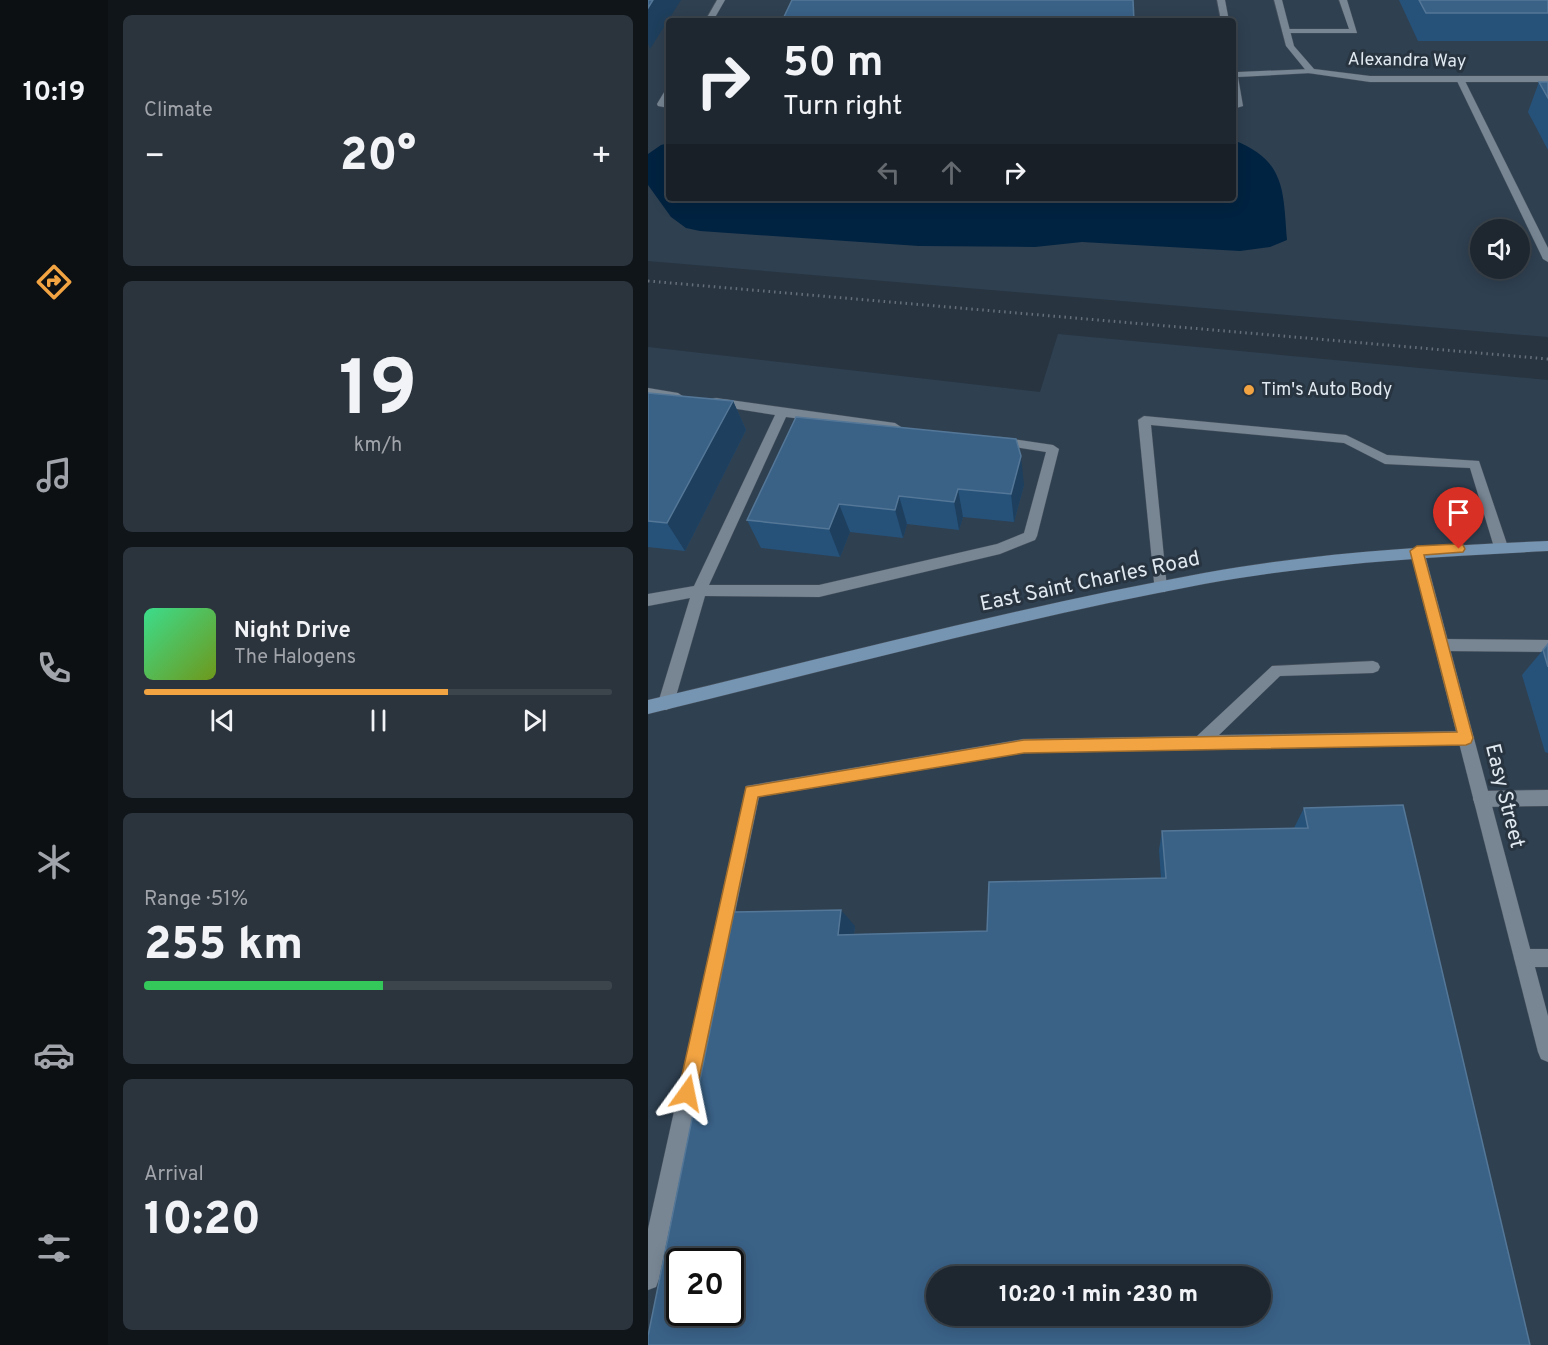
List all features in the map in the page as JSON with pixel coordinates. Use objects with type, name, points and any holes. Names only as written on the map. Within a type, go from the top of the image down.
[{"type":"street","points":[[711,18],[721,0]]},
{"type":"street","points":[[1221,0],[1224,18]]},
{"type":"street","points":[[1278,0],[1290,46],[1311,71]]},
{"type":"street","points":[[1286,31],[1354,31],[1343,0]]},
{"type":"street","name":"Alexandra Way","points":[[1236,75],[1311,71],[1363,79],[1548,79]]},
{"type":"street","points":[[1460,79],[1548,259]]},
{"type":"street","points":[[1236,90],[1239,106],[1236,106]]},
{"type":"street","points":[[666,96],[661,105],[666,105]]},
{"type":"street","points":[[648,392],[911,430]]},
{"type":"street","points":[[666,703],[699,591],[782,412]]},
{"type":"street","points":[[1161,588],[1144,420],[1346,439],[1385,459],[1475,464],[1501,547]]},
{"type":"street","points":[[648,600],[699,591],[729,589],[819,591],[1000,549],[1030,536],[1053,449],[982,439]]},
{"type":"street","name":"East Saint Charles Road","points":[[648,707],[1045,612],[1258,570],[1417,551],[1548,546]]},
{"type":"street","name":"Easy Street","points":[[1417,551],[1548,1052]]},
{"type":"street","points":[[1442,645],[1548,646]]},
{"type":"street","points":[[1199,744],[1277,670],[1373,667]]},
{"type":"street","points":[[648,1279],[752,791],[1024,746],[1466,738]]},
{"type":"street","points":[[1481,798],[1548,798]]},
{"type":"street","points":[[1523,958],[1548,958]]},
{"type":"path","points":[[648,281],[1548,359]]},
{"type":"shaded area","points":[[648,0],[1548,0],[1548,337],[648,261]]},
{"type":"shaded area","points":[[1058,334],[1548,380],[1548,1345],[648,1345],[648,347],[1040,392]]},
{"type":"water","points":[[1236,141],[1263,157],[1278,179],[1282,192],[1287,240],[1270,247],[1240,251],[1082,242],[1035,247],[919,246],[700,231],[686,228],[671,217],[648,185],[648,154],[666,144],[666,201],[1236,201]]},
{"type":"building","points":[[792,0],[1133,0],[1134,18],[783,18]]},
{"type":"building","points":[[1419,0],[1548,0],[1548,13],[1426,13]]},
{"type":"building","points":[[1539,82],[1548,82],[1548,98]]},
{"type":"building","points":[[648,393],[733,401],[667,523],[648,521]]},
{"type":"building","points":[[796,417],[1016,439],[1021,456],[1011,494],[958,489],[954,502],[899,496],[895,510],[839,504],[829,529],[747,520]]},
{"type":"building","points":[[1548,644],[1548,667],[1543,650]]},
{"type":"building","points":[[1403,805],[1530,1345],[648,1345],[648,1336],[734,912],[841,910],[838,935],[987,931],[989,882],[1166,878],[1162,831],[1308,828],[1304,808]]},
{"type":"place","name":"Tim's Auto Body","points":[[1249,390]]},
{"type":"route","points":[[687,1093],[752,791],[1024,746],[1466,738],[1417,551],[1459,549]]}]
